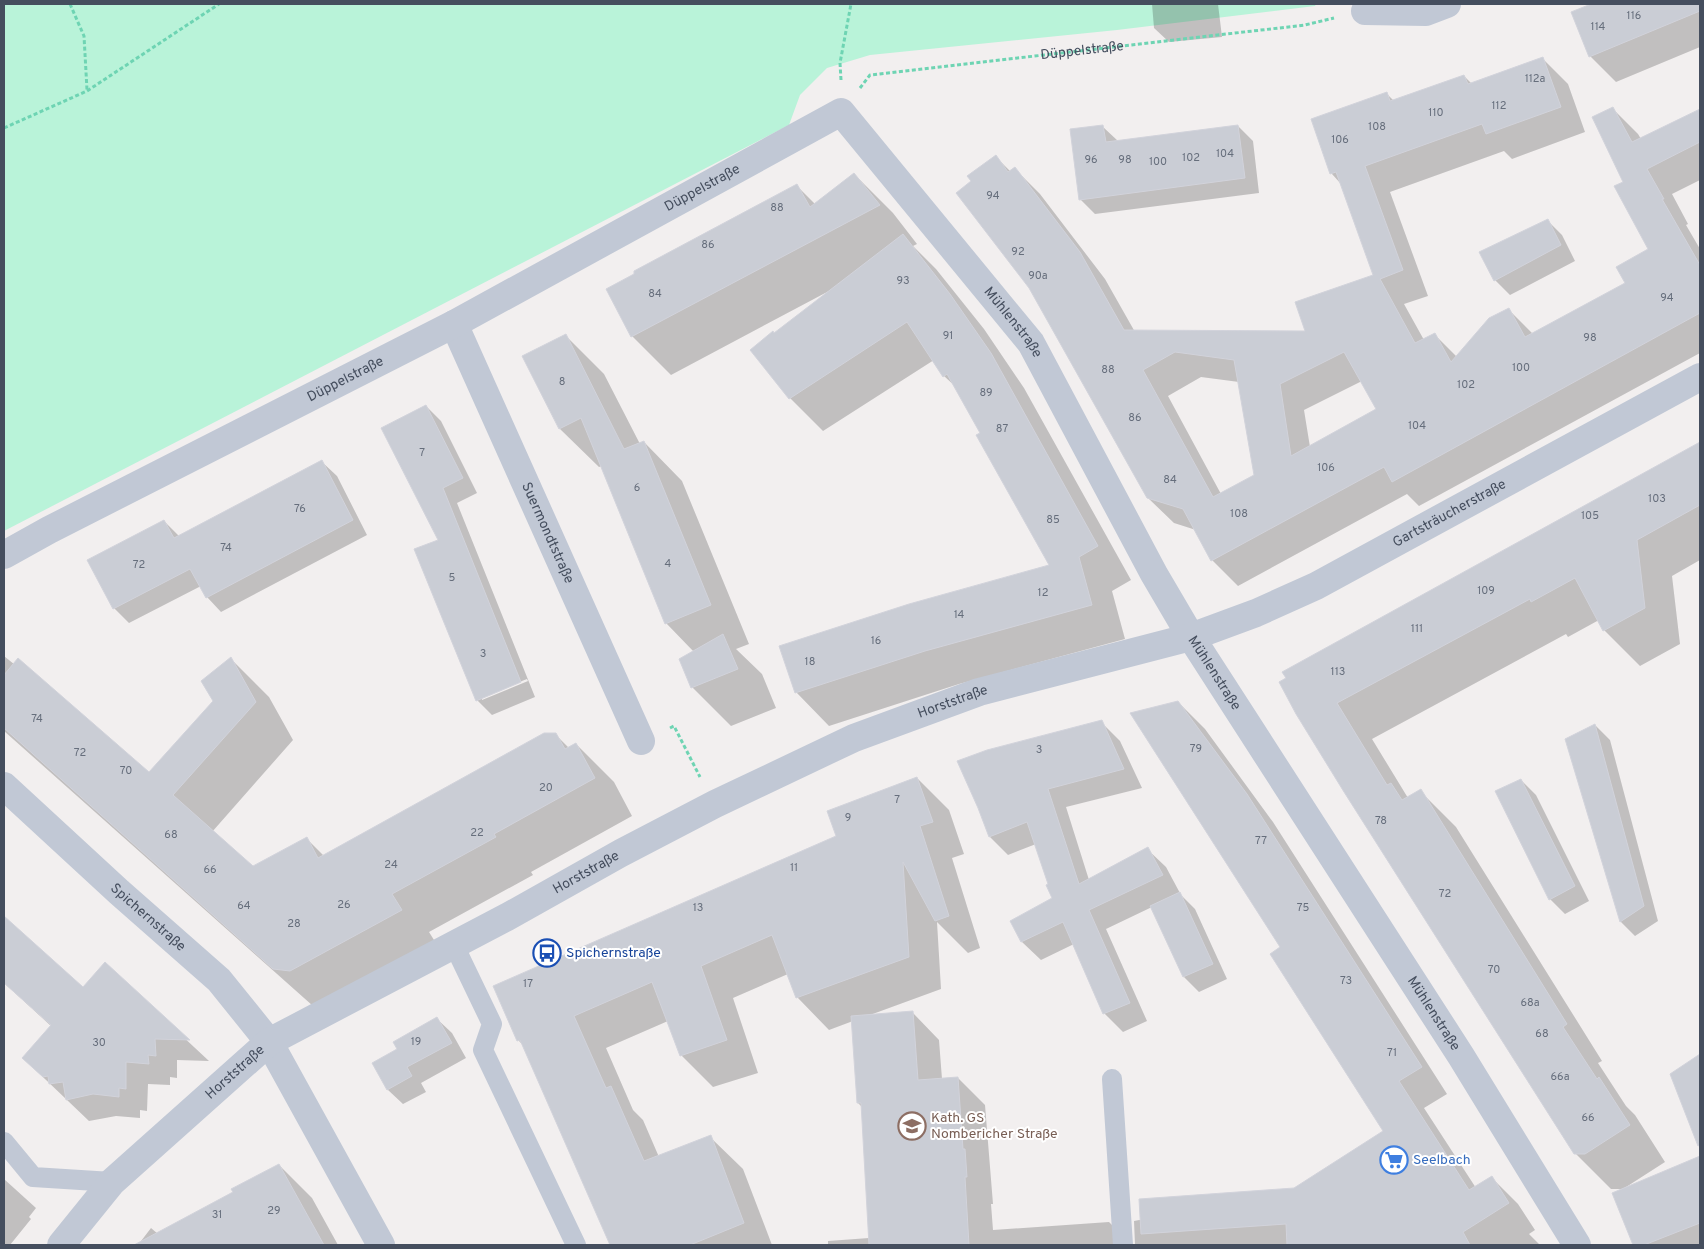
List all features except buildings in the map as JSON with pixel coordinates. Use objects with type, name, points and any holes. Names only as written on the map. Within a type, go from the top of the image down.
[{"type":"street","points":[[1365,11],[1426,12],[1447,4]]},
{"type":"street","name":"Düppelstraße","points":[[4,555],[454,324],[841,112]]},
{"type":"street","name":"Mühlenstraße","points":[[841,112],[1030,343],[1154,574],[1191,637],[1461,1056],[1577,1245]]},
{"type":"street","name":"Suermondtstraße","points":[[454,324],[641,741]]},
{"type":"street","name":"Gartsträucherstraße","points":[[1191,637],[1316,586],[1700,377]]},
{"type":"street","name":"Horststraße","points":[[61,1245],[112,1182],[269,1042],[507,918],[621,853],[715,804],[854,738],[979,692],[1191,637]]},
{"type":"street","name":"Spichernstraße","points":[[4,786],[119,892],[219,980],[269,1042],[381,1245]]},
{"type":"lane","points":[[454,945],[492,1024],[483,1050],[576,1245]]},
{"type":"lane","points":[[1112,1079],[1123,1245]]},
{"type":"lane","points":[[4,1142],[33,1177],[112,1182]]},
{"type":"path","points":[[70,4],[84,36],[87,91]]},
{"type":"path","points":[[4,128],[87,91],[220,4]]},
{"type":"path","points":[[841,112],[840,62],[851,4]]},
{"type":"path","name":"Düppelstraße","points":[[841,112],[870,74],[1305,25],[1365,11]]},
{"type":"path","points":[[641,741],[674,726],[715,804]]},
{"type":"green space","points":[[4,4],[1316,4],[1315,6],[1117,30],[870,55],[827,68],[800,95],[789,125],[4,531]]},
{"type":"place","name":"Spichernstraße","points":[[547,953]]},
{"type":"place","name":"Kath. GS Nombericher Straße","points":[[912,1126]]},
{"type":"place","name":"Seelbach","points":[[1394,1160]]}]
